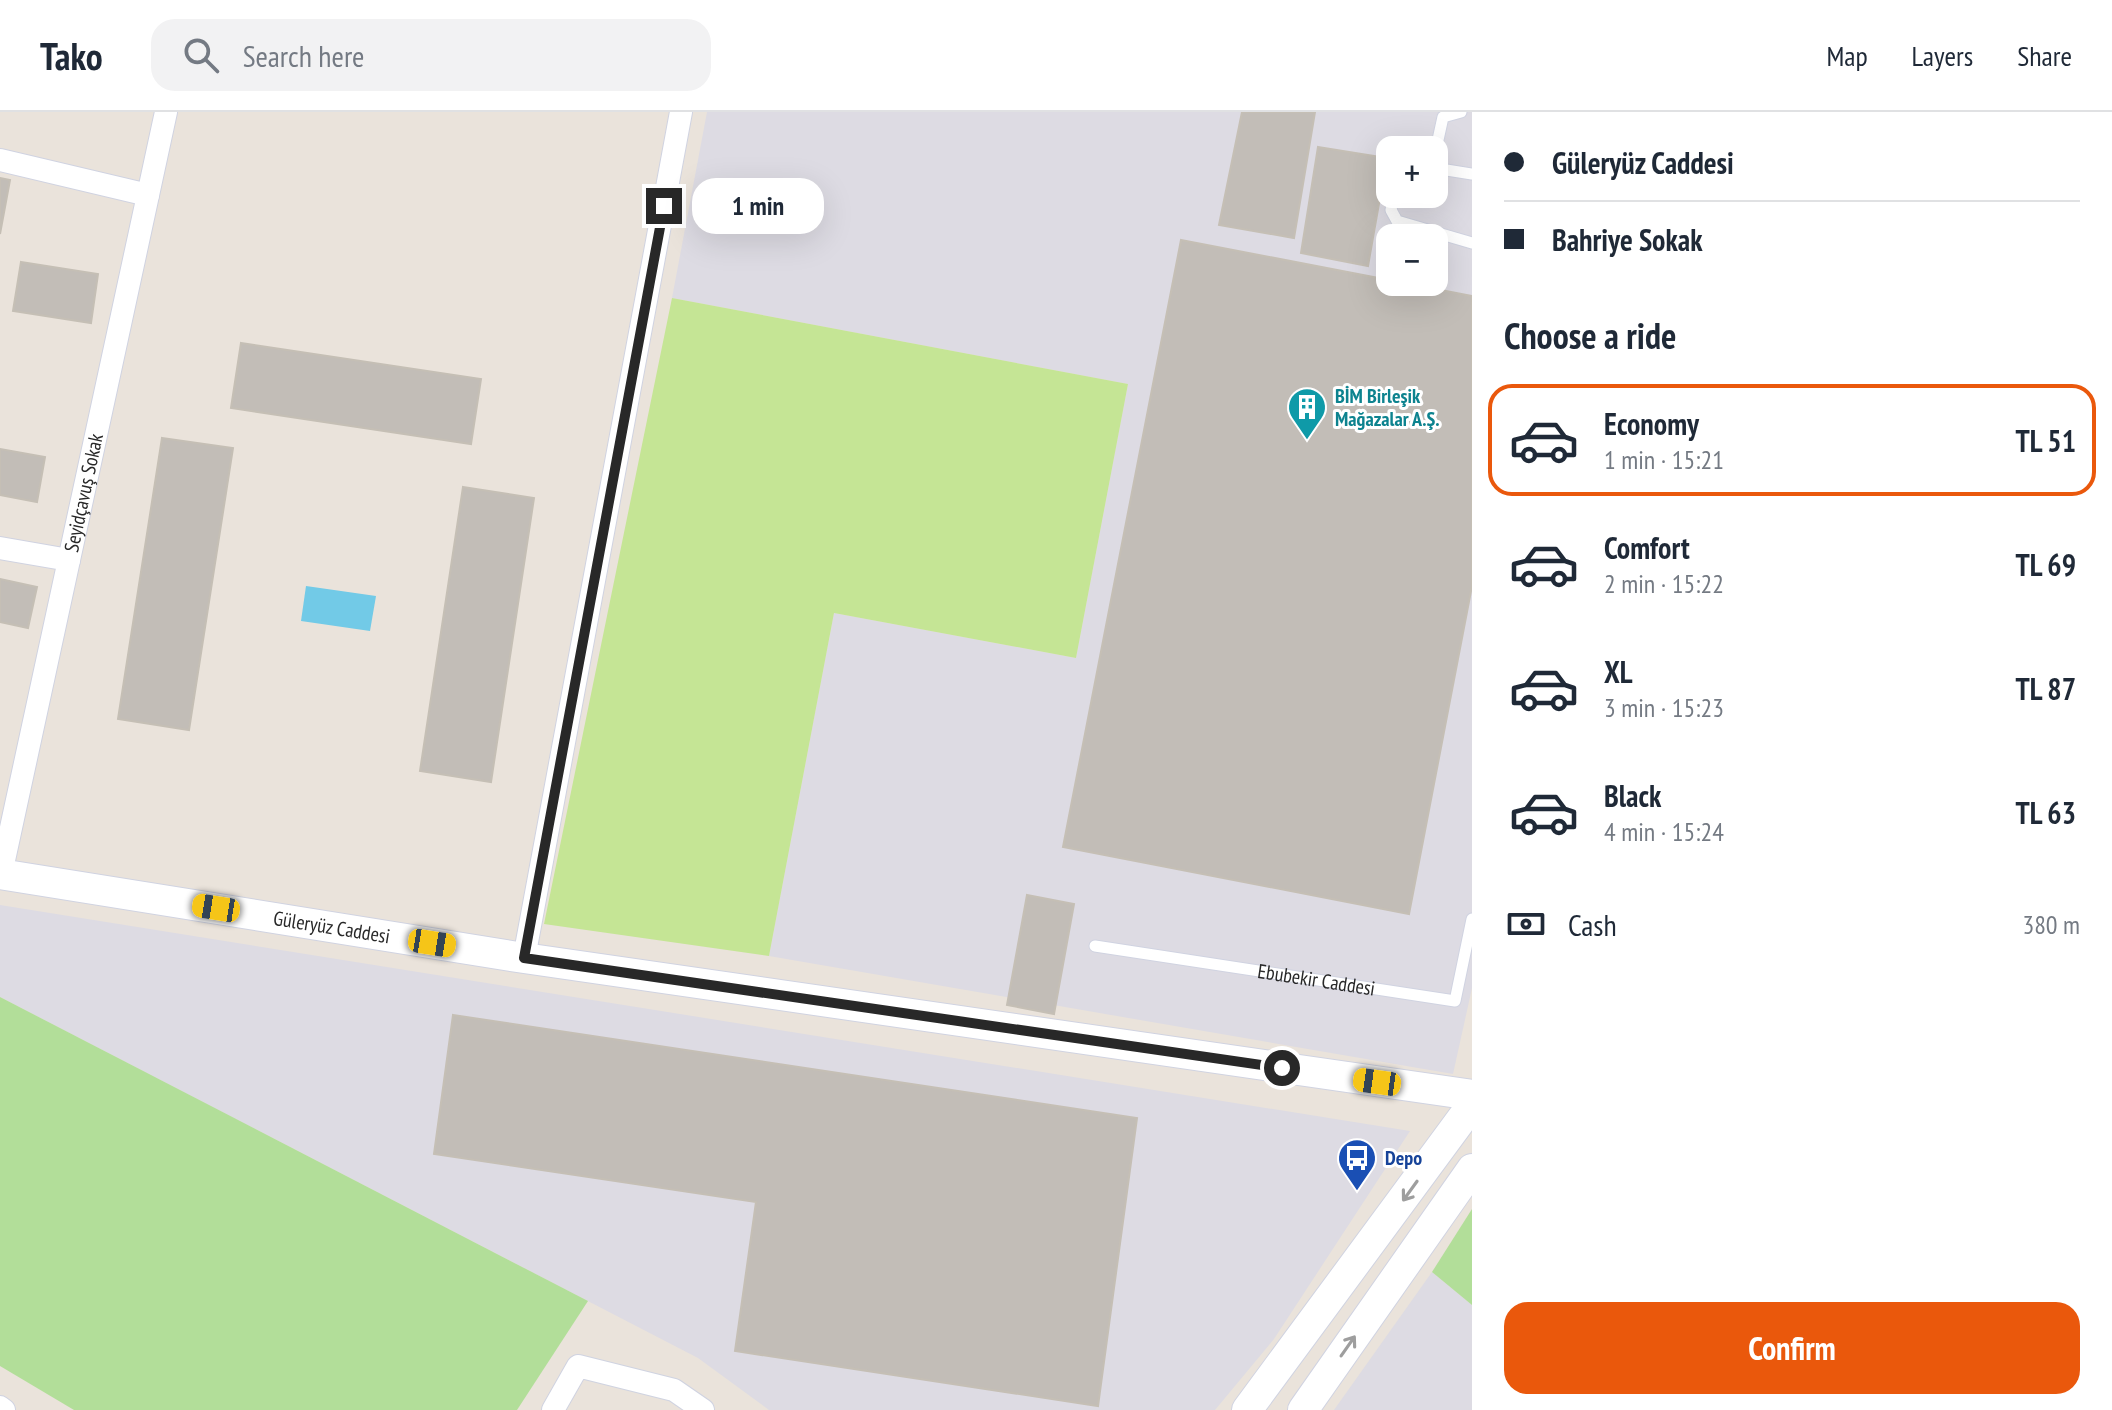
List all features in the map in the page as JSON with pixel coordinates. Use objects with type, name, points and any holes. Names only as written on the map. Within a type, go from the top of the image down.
[{"type":"street","name":"Seyidçavuş Sokak","points":[[0,874],[166,112]]},
{"type":"street","points":[[524,958],[681,112]]},
{"type":"street","points":[[0,160],[148,195]]},
{"type":"street","points":[[0,548],[69,560]]},
{"type":"street","name":"Güleryüz Caddesi","points":[[0,874],[524,958],[1472,1095]]},
{"type":"street","points":[[1247,1410],[1472,1105]]},
{"type":"street","points":[[1303,1410],[1472,1169]]},
{"type":"street","points":[[553,1410],[578,1366],[674,1390],[703,1410]]},
{"type":"lane","points":[[1439,136],[1443,117],[1461,112]]},
{"type":"lane","points":[[1448,170],[1472,174]]},
{"type":"lane","points":[[1391,208],[1397,221],[1472,243]]},
{"type":"lane","name":"Ebubekir Caddesi","points":[[1095,946],[1455,1001],[1472,919]]},
{"type":"shaded area","points":[[707,112],[1472,112],[1472,988],[1453,1074],[769,956],[834,613],[1076,658],[1128,384],[672,298]]},
{"type":"shaded area","points":[[0,905],[1410,1131],[1274,1339],[1215,1410],[769,1410],[698,1358],[0,997]]},
{"type":"shaded area","points":[[1432,1272],[1472,1305],[1472,1410],[1334,1410]]},
{"type":"green space","points":[[672,298],[1128,384],[1076,658],[834,613],[769,956],[544,924]]},
{"type":"green space","points":[[0,997],[588,1301],[517,1410],[74,1410],[0,1366]]},
{"type":"green space","points":[[1472,1209],[1472,1305],[1432,1272]]},
{"type":"water","points":[[306,586],[376,596],[370,631],[301,621]]},
{"type":"building","points":[[1242,112],[1315,112],[1294,238],[1219,225]]},
{"type":"building","points":[[1318,147],[1376,156],[1378,208],[1368,266],[1301,253]]},
{"type":"building","points":[[0,178],[10,180],[0,234]]},
{"type":"building","name":"BİM Birleşik Mağazalar A.Ş.","points":[[1181,240],[1376,278],[1376,296],[1448,296],[1448,291],[1472,296],[1472,586],[1409,914],[1063,847]]},
{"type":"building","points":[[21,262],[98,274],[91,323],[13,311]]},
{"type":"building","points":[[241,343],[481,379],[471,444],[231,408]]},
{"type":"building","points":[[162,438],[233,448],[189,730],[118,719]]},
{"type":"building","points":[[0,449],[45,457],[37,502],[0,495]]},
{"type":"building","points":[[463,487],[534,498],[491,782],[420,771]]},
{"type":"building","points":[[0,579],[37,587],[28,628],[0,622]]},
{"type":"building","points":[[1027,895],[1074,904],[1054,1014],[1007,1005]]},
{"type":"building","points":[[453,1015],[1137,1118],[1098,1406],[735,1351],[756,1202],[434,1154]]},
{"type":"place","name":"BİM Birleşik Mağazalar A.Ş.","points":[[1307,441]]},
{"type":"place","name":"Depo","points":[[1357,1192]]},
{"type":"route","points":[[664,206],[524,958],[1282,1068]]}]
